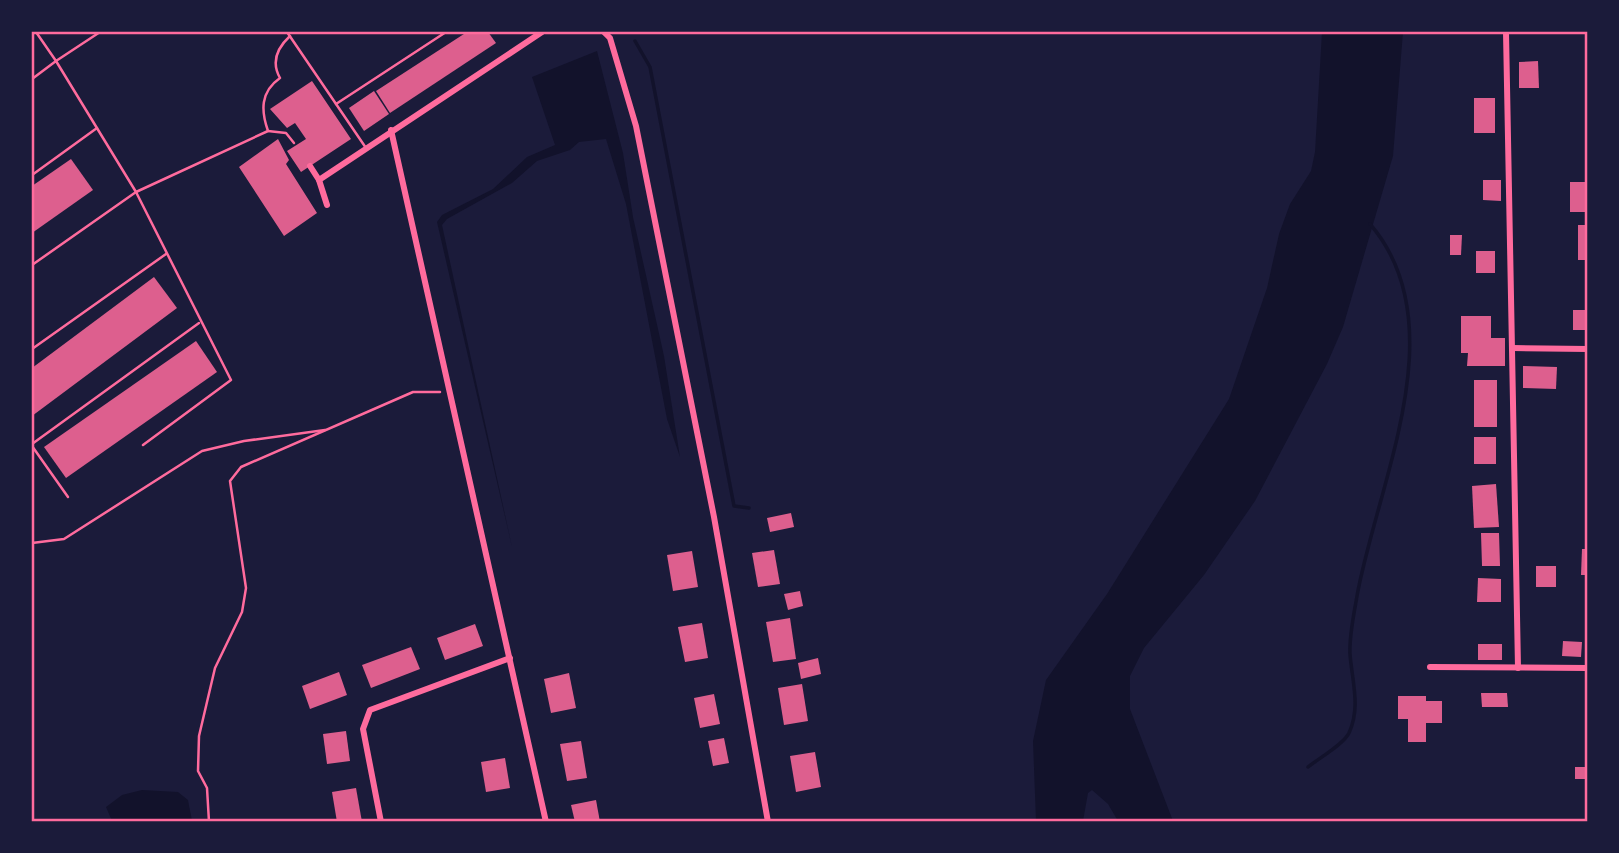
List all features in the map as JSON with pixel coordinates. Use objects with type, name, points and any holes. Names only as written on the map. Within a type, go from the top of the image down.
[{"type":"street","points":[[319,180],[542,32]]},
{"type":"street","points":[[604,32],[610,38],[636,126],[714,517],[768,821]]},
{"type":"street","points":[[1506,32],[1518,668]]},
{"type":"street","points":[[391,131],[547,821]]},
{"type":"street","points":[[310,166],[319,180],[327,205]]},
{"type":"street","points":[[1513,348],[1587,349]]},
{"type":"street","points":[[381,821],[363,729],[370,710],[510,658]]},
{"type":"street","points":[[1430,667],[1587,668]]},
{"type":"lane","points":[[36,32],[136,192],[230,380],[144,445]]},
{"type":"lane","points":[[32,79],[100,32]]},
{"type":"lane","points":[[287,32],[366,148]]},
{"type":"lane","points":[[336,104],[446,32]]},
{"type":"lane","points":[[268,131],[262,106],[272,84],[280,78],[275,70],[277,52],[290,36]]},
{"type":"lane","points":[[32,175],[97,128]]},
{"type":"lane","points":[[32,265],[136,192],[268,131],[286,133],[294,143]]},
{"type":"lane","points":[[32,349],[166,254]]},
{"type":"lane","points":[[68,497],[32,445],[199,322]]},
{"type":"path","points":[[209,821],[207,788],[198,771],[199,736],[215,668],[242,612],[246,588],[230,481],[241,467],[413,392],[450,392]]},
{"type":"path","points":[[32,543],[64,539],[202,452],[244,441],[329,430]]},
{"type":"shaded area","points":[[1322,32],[1403,32],[1393,156],[1343,327],[1327,364],[1255,501],[1204,575],[1144,648],[1130,676],[1130,709],[1173,821],[1118,821],[1108,804],[1092,790],[1088,793],[1083,821],[1036,821],[1033,741],[1046,680],[1107,594],[1229,399],[1267,288],[1279,234],[1290,204],[1311,171],[1315,152]]},
{"type":"shaded area","points":[[597,51],[623,153],[633,217],[664,356],[680,457],[667,419],[626,204],[606,139],[579,142],[570,150],[537,161],[512,183],[447,219],[442,225],[512,547],[437,222],[442,215],[493,189],[527,157],[555,145],[532,77]]},
{"type":"shaded area","points":[[142,790],[178,792],[188,800],[192,821],[112,821],[106,807],[122,795]]},
{"type":"building","points":[[467,32],[488,32],[496,43],[390,113],[376,91]]},
{"type":"building","points":[[1538,61],[1539,88],[1519,88],[1519,62]]},
{"type":"building","points":[[312,81],[351,139],[301,172],[287,151],[306,139],[295,123],[287,128],[270,109]]},
{"type":"building","points":[[374,91],[389,114],[364,131],[349,108]]},
{"type":"building","points":[[1474,98],[1495,98],[1495,133],[1474,133]]},
{"type":"building","points":[[278,139],[289,160],[286,164],[317,213],[284,236],[239,167]]},
{"type":"building","points":[[71,159],[93,190],[32,233],[32,186]]},
{"type":"building","points":[[1483,180],[1501,180],[1501,201],[1483,200]]},
{"type":"building","points":[[1570,182],[1588,182],[1588,212],[1570,212]]},
{"type":"building","points":[[1578,225],[1588,225],[1588,260],[1578,260]]},
{"type":"building","points":[[1450,235],[1462,235],[1461,255],[1450,255]]},
{"type":"building","points":[[1476,251],[1495,251],[1495,273],[1476,273]]},
{"type":"building","points":[[154,277],[177,308],[32,416],[32,368]]},
{"type":"building","points":[[1573,310],[1588,310],[1588,330],[1573,330]]},
{"type":"building","points":[[1461,316],[1491,316],[1491,338],[1505,338],[1505,366],[1467,366],[1468,353],[1461,353]]},
{"type":"building","points":[[196,341],[217,372],[66,478],[44,447]]},
{"type":"building","points":[[1523,366],[1557,367],[1556,389],[1523,388]]},
{"type":"building","points":[[1474,380],[1497,380],[1497,427],[1474,427]]},
{"type":"building","points":[[1474,437],[1496,437],[1496,464],[1474,464]]},
{"type":"building","points":[[1496,484],[1499,527],[1474,528],[1472,486]]},
{"type":"building","points":[[791,513],[794,527],[770,532],[767,518]]},
{"type":"building","points":[[1481,533],[1499,533],[1500,566],[1482,566]]},
{"type":"building","points":[[1582,549],[1588,549],[1588,575],[1581,575]]},
{"type":"building","points":[[774,550],[780,584],[758,587],[752,553]]},
{"type":"building","points":[[692,551],[698,587],[673,591],[667,555]]},
{"type":"building","points":[[1536,566],[1556,566],[1556,587],[1536,587]]},
{"type":"building","points":[[1478,578],[1501,579],[1501,602],[1477,602]]},
{"type":"building","points":[[800,591],[803,606],[788,610],[784,594]]},
{"type":"building","points":[[790,618],[796,659],[773,662],[766,622]]},
{"type":"building","points":[[702,623],[708,658],[685,662],[678,627]]},
{"type":"building","points":[[475,624],[483,646],[445,660],[437,638]]},
{"type":"building","points":[[1563,641],[1582,642],[1581,657],[1562,656]]},
{"type":"building","points":[[1478,644],[1502,644],[1502,660],[1478,660]]},
{"type":"building","points":[[411,647],[420,669],[371,688],[362,665]]},
{"type":"building","points":[[818,658],[821,674],[801,679],[798,663]]},
{"type":"building","points":[[339,672],[347,695],[310,709],[302,686]]},
{"type":"building","points":[[569,673],[576,708],[551,713],[544,679]]},
{"type":"building","points":[[802,684],[808,721],[784,725],[778,688]]},
{"type":"building","points":[[1481,693],[1507,693],[1508,707],[1482,707]]},
{"type":"building","points":[[714,694],[720,724],[700,728],[694,698]]},
{"type":"building","points":[[1398,696],[1426,696],[1426,701],[1442,701],[1442,723],[1426,723],[1426,742],[1408,742],[1408,719],[1398,719]]},
{"type":"building","points":[[346,731],[350,761],[327,764],[323,734]]},
{"type":"building","points":[[724,738],[729,763],[713,766],[708,741]]},
{"type":"building","points":[[581,741],[587,778],[567,781],[560,744]]},
{"type":"building","points":[[815,752],[821,787],[796,792],[790,756]]},
{"type":"building","points":[[505,758],[510,788],[486,792],[481,762]]},
{"type":"building","points":[[1575,767],[1588,767],[1588,779],[1575,779]]},
{"type":"building","points":[[356,788],[362,822],[337,822],[332,792]]},
{"type":"building","points":[[596,800],[600,822],[575,822],[571,805]]},
{"type":"waterway","points":[[635,41],[650,67],[734,506],[749,508]]},
{"type":"waterway","points":[[1308,767],[1342,742],[1353,723],[1355,694],[1350,654],[1352,625],[1367,552],[1404,406],[1409,357],[1407,309],[1395,264],[1370,224]]}]
